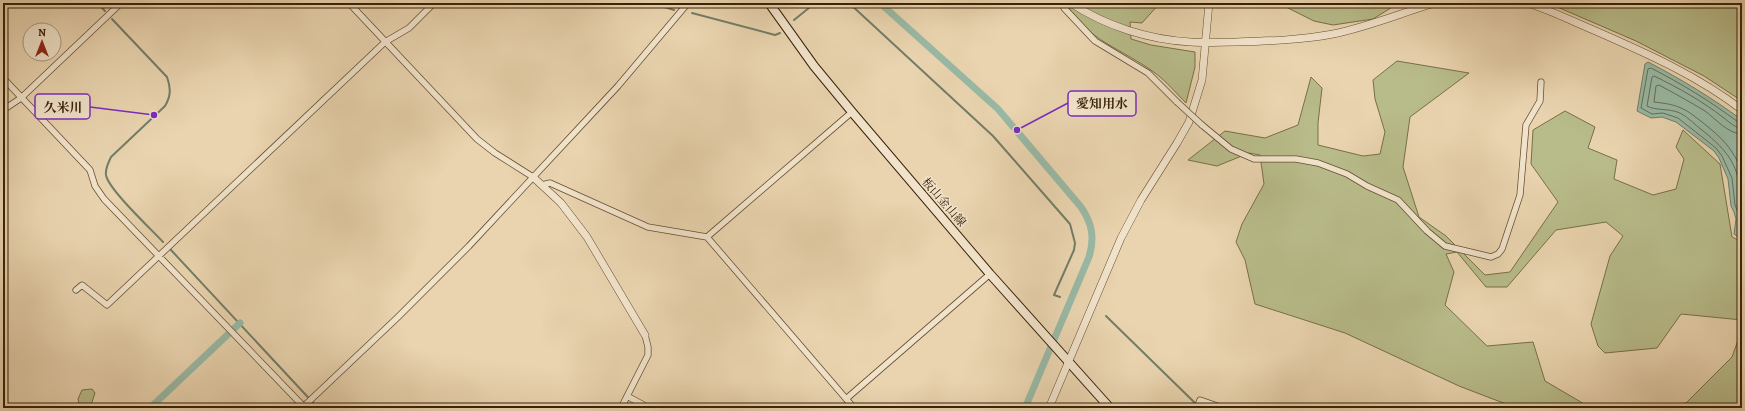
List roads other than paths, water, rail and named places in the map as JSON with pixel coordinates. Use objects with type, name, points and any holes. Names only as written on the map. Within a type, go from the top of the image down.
[{"type":"main road","name":"板山金山線","points":[[769,3],[814,66],[852,112],[990,274],[1059,350],[1068,363],[1110,408]]},
{"type":"street","points":[[3,110],[21,98],[121,3]]},
{"type":"street","points":[[349,3],[477,138],[495,153],[533,177],[542,185],[561,203],[587,237],[645,335],[648,347],[648,355],[621,408]]},
{"type":"street","points":[[76,290],[82,285],[107,305],[385,42],[409,28],[434,3]]},
{"type":"street","points":[[3,78],[90,170],[95,186],[104,199],[304,407],[440,276],[618,86],[688,3]]},
{"type":"street","points":[[1065,3],[1064,8],[1068,14],[1095,42],[1148,73],[1202,126],[1231,149],[1254,160],[1296,159],[1318,163],[1347,174],[1367,186],[1398,200],[1427,232],[1445,246],[1491,257],[1498,254],[1502,249],[1520,195],[1526,125],[1540,100],[1541,82]]},
{"type":"street","points":[[1071,3],[1100,19],[1138,33],[1158,38],[1205,42],[1259,42],[1320,36],[1372,24],[1413,6],[1435,3]]},
{"type":"street","points":[[1049,408],[1134,212],[1189,122],[1199,92],[1204,61],[1208,3]]},
{"type":"street","points":[[1528,3],[1553,12],[1660,60],[1713,90],[1742,110]]},
{"type":"street","points":[[707,237],[852,112]]},
{"type":"street","points":[[542,185],[550,184],[648,227],[707,237],[854,408]]},
{"type":"street","points":[[846,399],[990,274]]},
{"type":"street","points":[[627,396],[649,408]]},
{"type":"street","points":[[1197,408],[1200,400],[1223,408]]},
{"type":"water","points":[[1648,62],[1696,89],[1742,120],[1742,240],[1734,234],[1736,219],[1731,206],[1728,179],[1719,158],[1714,151],[1676,122],[1662,117],[1651,118],[1637,111],[1645,64]]},
{"type":"waterway","points":[[97,3],[105,11]]},
{"type":"waterway","points":[[652,3],[674,10]]},
{"type":"waterway","points":[[794,20],[815,3]]},
{"type":"waterway","points":[[849,3],[993,136],[1070,224],[1075,243],[1074,250],[1054,295],[1060,297]]},
{"type":"waterway","points":[[880,3],[998,109],[1081,207],[1088,219],[1092,237],[1089,257],[1025,408]]},
{"type":"waterway","points":[[692,13],[775,35],[780,33]]},
{"type":"waterway","points":[[112,19],[167,77],[169,85],[170,92],[165,106],[111,157],[106,173],[114,190],[163,242]]},
{"type":"waterway","points":[[171,250],[318,408]]},
{"type":"waterway","points":[[1106,316],[1195,403]]},
{"type":"waterway","points":[[150,408],[240,323]]},
{"type":"waterway","points":[[1203,406],[1208,408]]},
{"type":"place","name":"久米川","points":[[154,115]]},
{"type":"place","name":"愛知用水","points":[[1017,130]]}]
